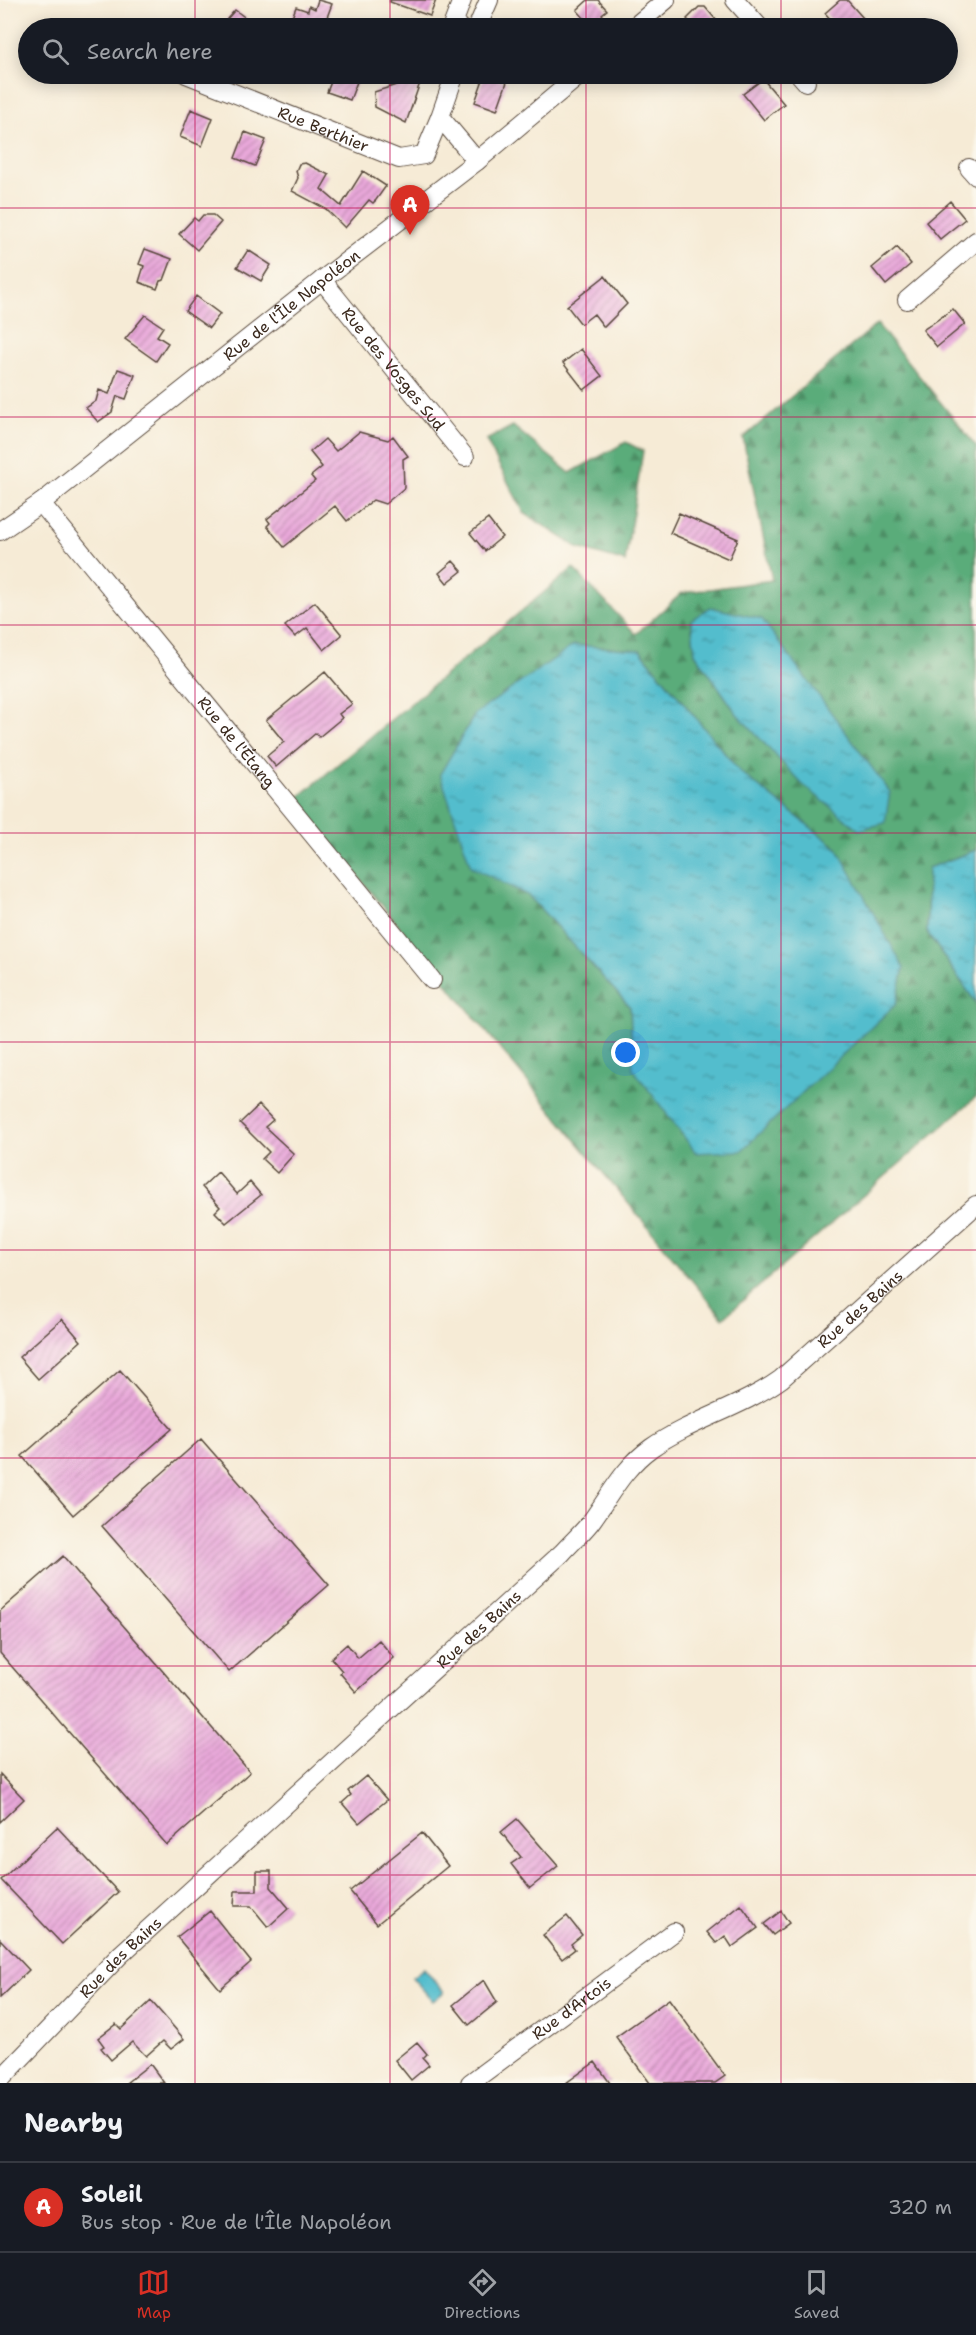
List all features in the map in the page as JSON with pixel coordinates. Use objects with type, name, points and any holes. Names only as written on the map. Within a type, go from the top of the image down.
[{"type":"street","points":[[455,18],[462,0]]},
{"type":"street","points":[[481,18],[489,0]]},
{"type":"street","points":[[645,18],[666,0]]},
{"type":"street","points":[[735,0],[751,18]]},
{"type":"street","name":"Rue Berthier","points":[[211,84],[399,159],[424,156],[452,84]]},
{"type":"street","name":"Rue de l'Île Napoléon","points":[[0,531],[40,503],[322,280],[477,161],[569,84]]},
{"type":"street","points":[[440,117],[477,161]]},
{"type":"street","points":[[907,300],[976,241]]},
{"type":"street","name":"Rue des Vosges Sud","points":[[322,280],[465,457]]},
{"type":"street","name":"Rue de l'Étang","points":[[40,503],[432,980]]},
{"type":"street","name":"Rue des Bains","points":[[0,2080],[120,1955],[562,1553],[590,1523],[618,1480],[644,1454],[675,1435],[754,1398],[781,1379],[976,1205]]},
{"type":"street","name":"Rue d'Artois","points":[[470,2083],[674,1932]]},
{"type":"green space","points":[[877,324],[976,446],[976,850],[928,868],[927,932],[976,1003],[976,1097],[723,1318],[295,800],[573,568],[636,634],[682,593],[772,580],[743,438]],"holes":[[[691,620],[737,714],[695,653]],[[640,650],[740,772],[837,848],[633,1069],[630,1007],[529,896]]]},
{"type":"green space","points":[[513,426],[570,473],[626,442],[643,451],[625,562],[578,548],[524,513],[486,440]]},
{"type":"water","points":[[710,607],[762,619],[890,792],[885,823],[859,830],[802,784],[737,714],[695,653],[691,620]]},
{"type":"water","points":[[574,645],[640,650],[740,772],[837,848],[904,968],[896,1004],[741,1151],[696,1153],[633,1069],[630,1007],[529,896],[471,867],[440,774],[475,714]]},
{"type":"water","points":[[976,850],[976,1003],[927,932],[928,868]]},
{"type":"water","points":[[424,1968],[444,1992],[433,2001],[412,1977]]},
{"type":"building","points":[[318,0],[332,4],[327,18],[292,18],[296,7],[308,11],[309,6],[315,9]]},
{"type":"building","points":[[390,0],[436,0],[430,16],[390,2]]},
{"type":"building","points":[[588,0],[598,0],[607,10],[602,14],[603,18],[584,18],[577,10]]},
{"type":"building","points":[[840,0],[847,0],[863,18],[829,18],[825,13]]},
{"type":"building","points":[[699,7],[705,7],[714,18],[688,18]]},
{"type":"building","points":[[235,10],[246,18],[228,18]]},
{"type":"building","points":[[330,84],[356,84],[350,100],[327,92]]},
{"type":"building","points":[[400,84],[420,84],[406,123],[375,107],[374,92]]},
{"type":"building","points":[[481,84],[506,84],[497,110],[475,102]]},
{"type":"building","points":[[756,84],[767,84],[784,104],[764,120],[743,94]]},
{"type":"building","points":[[191,109],[213,118],[202,146],[180,137]]},
{"type":"building","points":[[245,132],[266,140],[255,166],[235,158]]},
{"type":"building","points":[[305,163],[329,175],[321,189],[341,206],[363,171],[386,186],[376,200],[373,203],[369,200],[345,228],[326,209],[292,191],[298,178],[296,171],[299,164]]},
{"type":"building","points":[[950,201],[965,219],[940,239],[926,222]]},
{"type":"building","points":[[203,215],[213,215],[221,222],[197,250],[179,234],[194,218],[198,221]]},
{"type":"building","points":[[897,247],[911,264],[886,285],[872,268]]},
{"type":"building","points":[[145,249],[172,259],[164,280],[160,281],[157,289],[139,282],[144,266],[139,264]]},
{"type":"building","points":[[248,250],[271,265],[261,281],[237,267]]},
{"type":"building","points":[[605,276],[627,304],[604,327],[594,314],[581,324],[567,306]]},
{"type":"building","points":[[196,296],[220,314],[209,328],[185,311]]},
{"type":"building","points":[[953,309],[965,324],[937,347],[923,330]]},
{"type":"building","points":[[145,315],[163,327],[157,336],[168,343],[156,361],[125,339]]},
{"type":"building","points":[[581,349],[602,376],[584,390],[563,363]]},
{"type":"building","points":[[118,369],[135,375],[126,399],[117,396],[112,412],[98,422],[86,408],[96,401],[99,390],[109,394]]},
{"type":"building","points":[[359,432],[388,440],[393,436],[408,456],[403,459],[404,488],[385,504],[373,500],[347,521],[335,506],[284,547],[267,526],[270,523],[267,519],[315,481],[311,476],[322,467],[310,452],[325,439],[336,451]]},
{"type":"building","points":[[679,513],[738,539],[729,559],[670,533]]},
{"type":"building","points":[[488,519],[502,537],[485,551],[470,533]]},
{"type":"building","points":[[453,561],[462,571],[447,583],[439,573]]},
{"type":"building","points":[[315,602],[342,635],[324,650],[307,628],[295,637],[285,626]]},
{"type":"building","points":[[325,672],[352,704],[339,714],[342,718],[319,737],[316,733],[276,767],[267,756],[284,742],[266,720]]},
{"type":"building","points":[[259,1105],[273,1120],[265,1127],[294,1154],[277,1173],[262,1159],[269,1152],[240,1123]]},
{"type":"building","points":[[218,1172],[237,1194],[250,1182],[261,1195],[226,1223],[215,1212],[220,1207],[202,1187]]},
{"type":"building","points":[[62,1319],[81,1341],[38,1379],[19,1357]]},
{"type":"building","points":[[120,1370],[172,1429],[73,1515],[22,1456]]},
{"type":"building","points":[[201,1439],[329,1585],[229,1672],[102,1526]]},
{"type":"building","points":[[63,1556],[250,1772],[167,1845],[0,1653],[0,1611]]},
{"type":"building","points":[[379,1640],[394,1658],[356,1692],[331,1658],[347,1644],[358,1658]]},
{"type":"building","points":[[0,1774],[24,1799],[0,1822]]},
{"type":"building","points":[[366,1776],[387,1800],[359,1823],[342,1803],[351,1795],[348,1791]]},
{"type":"building","points":[[517,1819],[558,1866],[530,1888],[511,1864],[521,1857],[501,1832]]},
{"type":"building","points":[[57,1827],[118,1892],[62,1944],[1,1880]]},
{"type":"building","points":[[422,1833],[448,1866],[377,1924],[350,1891]]},
{"type":"building","points":[[257,1871],[271,1871],[271,1887],[289,1908],[268,1927],[251,1906],[234,1906],[235,1891],[257,1891]]},
{"type":"building","points":[[741,1905],[758,1928],[732,1947],[725,1936],[716,1943],[707,1932]]},
{"type":"building","points":[[210,1911],[251,1962],[220,1989],[177,1937]]},
{"type":"building","points":[[781,1911],[789,1923],[773,1935],[764,1924]]},
{"type":"building","points":[[567,1916],[582,1935],[571,1944],[575,1949],[562,1959],[543,1935]]},
{"type":"building","points":[[0,1939],[29,1970],[0,1998]]},
{"type":"building","points":[[484,1980],[497,2002],[469,2025],[453,2005]]},
{"type":"building","points":[[669,1999],[725,2076],[715,2083],[650,2083],[616,2037]]},
{"type":"building","points":[[151,2001],[184,2039],[171,2049],[163,2041],[146,2056],[132,2042],[111,2060],[101,2048],[104,2046],[98,2038],[116,2024],[121,2029]]},
{"type":"building","points":[[417,2042],[427,2054],[423,2058],[429,2065],[411,2080],[395,2060]]},
{"type":"building","points":[[595,2062],[610,2083],[566,2083]]},
{"type":"building","points":[[150,2064],[164,2083],[126,2083]]},
{"type":"place","name":"Soleil","points":[[410,235]]}]
